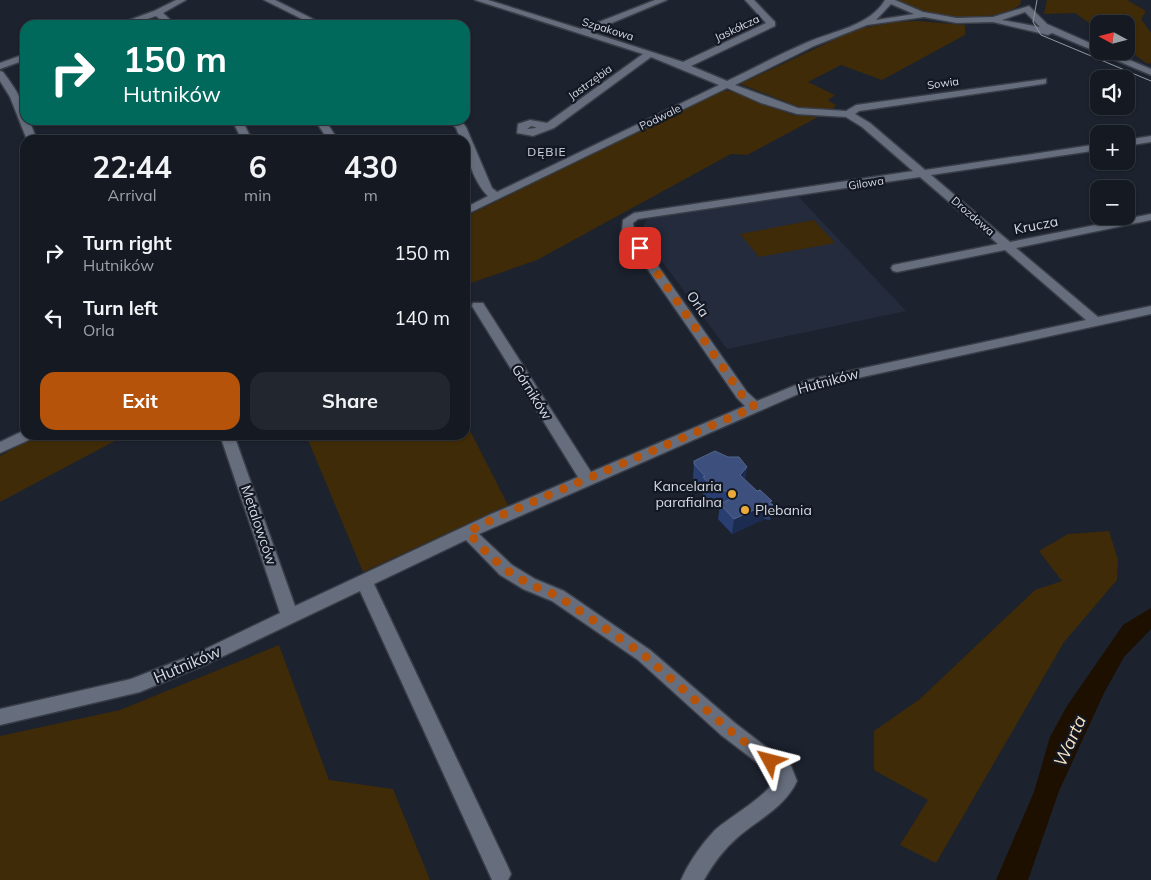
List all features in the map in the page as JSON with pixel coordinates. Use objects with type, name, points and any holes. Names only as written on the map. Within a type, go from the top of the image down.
[{"type":"street","points":[[136,20],[158,13],[182,0]]},
{"type":"street","points":[[268,0],[310,20]]},
{"type":"street","name":"Szpakowa","points":[[479,0],[650,54],[728,86],[797,111],[848,114]]},
{"type":"street","points":[[632,0],[648,6]]},
{"type":"street","points":[[581,32],[663,0]]},
{"type":"street","name":"Jaskółcza","points":[[682,66],[772,24],[749,0]]},
{"type":"street","points":[[889,0],[914,12],[930,16],[1020,25],[1064,37],[1090,47]]},
{"type":"street","name":"Podwale","points":[[470,210],[728,86],[811,44],[870,20],[886,8],[889,0]]},
{"type":"street","points":[[981,20],[1008,16],[1026,4],[1044,26],[1064,37]]},
{"type":"street","points":[[158,13],[166,20]]},
{"type":"street","name":"Podwale","points":[[856,25],[897,18],[930,16]]},
{"type":"street","name":"Jastrzębia","points":[[542,127],[550,126],[650,54]]},
{"type":"street","points":[[0,66],[20,59]]},
{"type":"street","points":[[1121,60],[1151,72]]},
{"type":"street","points":[[0,74],[15,97],[20,110]]},
{"type":"street","name":"Sowia","points":[[848,114],[856,108],[1043,81]]},
{"type":"street","name":"Drozdowa","points":[[848,114],[866,125],[1096,322]]},
{"type":"street","points":[[1135,142],[1151,139]]},
{"type":"street","points":[[470,148],[487,189],[496,197]]},
{"type":"street","name":"Gilowa","points":[[634,216],[1090,148]]},
{"type":"street","name":"Orla","points":[[634,216],[627,222],[628,232],[742,395],[755,407]]},
{"type":"street","name":"Krucza","points":[[897,268],[1151,217]]},
{"type":"street","name":"Górników","points":[[478,306],[587,478]]},
{"type":"street","name":"Hutników","points":[[0,717],[132,686],[200,660],[468,532],[587,478],[808,384],[1151,310]]},
{"type":"street","points":[[0,448],[20,438]]},
{"type":"street","name":"Metalowców","points":[[229,440],[290,616]]},
{"type":"street","points":[[468,532],[506,570],[529,584],[558,596],[644,655],[728,729],[784,772],[786,781],[777,794],[721,839],[692,880]]},
{"type":"street","points":[[364,582],[500,874]]},
{"type":"shaded area","points":[[899,0],[1021,0],[1020,5],[1008,11],[977,17],[959,17],[925,12]]},
{"type":"shaded area","points":[[1047,0],[1127,0],[1146,11],[1141,19],[1151,33],[1151,63],[1148,64],[1135,55],[1135,15],[1090,15],[1090,24],[1075,13],[1044,14]]},
{"type":"shaded area","points":[[918,21],[965,25],[965,35],[882,80],[841,65],[808,82],[835,95],[828,100],[836,105],[832,111],[802,108],[740,84],[857,29],[895,22]]},
{"type":"shaded area","points":[[720,91],[730,91],[793,115],[818,117],[747,155],[731,154],[537,260],[470,283],[470,215]]},
{"type":"shaded area","points":[[798,196],[906,311],[727,349],[641,233],[647,218]]},
{"type":"shaded area","points":[[814,220],[835,243],[759,257],[740,234]]},
{"type":"shaded area","points":[[470,431],[508,505],[363,572],[308,440],[470,440]]},
{"type":"shaded area","points":[[29,440],[117,440],[0,502],[0,456]]},
{"type":"shaded area","points":[[1109,531],[1118,560],[1117,580],[1064,642],[936,863],[900,845],[928,800],[874,770],[874,731],[920,699],[1035,590],[1062,581],[1039,551],[1068,534]]},
{"type":"shaded area","points":[[279,645],[329,780],[393,789],[430,880],[0,880],[0,736],[120,710]]},
{"type":"water","name":"Warta","points":[[1151,608],[1151,629],[1124,657],[1104,693],[1059,791],[1028,880],[996,880],[1034,792],[1050,737],[1067,706],[1123,625]]},
{"type":"building","points":[[715,451],[728,457],[739,457],[747,467],[740,475],[757,491],[760,490],[772,501],[769,502],[773,505],[767,504],[734,519],[720,504],[739,495],[712,487],[694,464],[694,461]]},
{"type":"tram line","points":[[1037,0],[1033,22],[1041,35],[1151,81]]},
{"type":"place","name":"Kancelaria parafialna","points":[[732,494]]},
{"type":"place","name":"Plebania","points":[[745,510]]},
{"type":"district","name":"DĘBIE","points":[[547,152]]},
{"type":"route","points":[[640,248],[742,395],[755,407],[495,518],[468,532],[506,570],[529,584],[558,596],[590,620],[644,655],[728,729],[770,761]]}]
